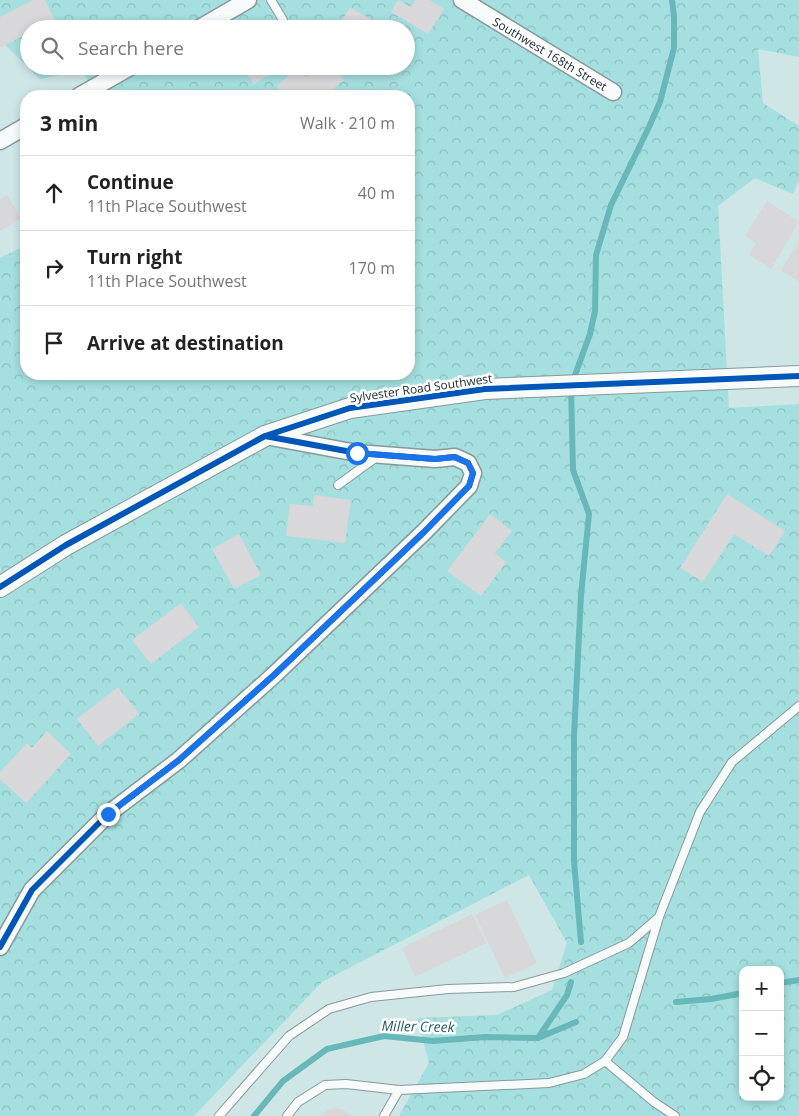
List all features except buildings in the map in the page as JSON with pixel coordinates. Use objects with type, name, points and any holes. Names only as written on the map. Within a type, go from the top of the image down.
[{"type":"street","points":[[216,20],[248,0]]},
{"type":"street","name":"Southwest 168th Street","points":[[462,0],[612,92]]},
{"type":"street","points":[[90,90],[116,75]]},
{"type":"street","points":[[0,141],[20,129]]},
{"type":"street","name":"Sylvester Road Southwest","points":[[0,587],[66,545],[265,436],[350,408],[485,389],[799,376]]},
{"type":"street","points":[[0,947],[32,890],[108,814],[179,760],[274,675],[424,532],[469,486],[473,473],[468,463],[454,457],[435,459],[357,453],[265,436]]},
{"type":"lane","points":[[270,0],[283,20]]},
{"type":"lane","points":[[338,486],[380,455]]},
{"type":"lane","points":[[287,1116],[298,1102],[325,1085],[346,1084],[399,1090],[549,1084],[584,1074],[605,1061],[622,1037],[659,917],[700,812],[732,762],[799,706]]},
{"type":"lane","points":[[219,1116],[289,1036],[329,1009],[371,997],[448,989],[514,987],[564,973],[629,943],[659,917]]},
{"type":"lane","points":[[605,1061],[654,1102],[675,1116]]},
{"type":"lane","points":[[384,1116],[399,1090]]},
{"type":"green space","points":[[0,0],[799,0],[799,57],[758,49],[763,103],[799,126],[799,180],[793,194],[755,178],[718,206],[729,408],[799,404],[799,1116],[399,1116],[429,1063],[417,1018],[497,1015],[552,990],[567,943],[529,875],[322,982],[194,1116],[0,1116],[0,258],[20,248],[20,380],[415,380],[415,90],[93,90],[84,75],[415,75],[415,20],[20,20],[20,60],[0,40]]},
{"type":"green space","points":[[36,75],[61,75],[40,79]]},
{"type":"waterway","points":[[581,942],[574,861],[574,736],[581,595],[589,514],[573,470],[571,386],[590,334],[595,311],[596,255],[611,205],[660,102],[674,48],[672,0]]},
{"type":"waterway","name":"Miller Creek","points":[[784,982],[799,980]]},
{"type":"waterway","points":[[538,1038],[567,995],[571,982]]},
{"type":"waterway","name":"Miller Creek","points":[[676,1002],[711,999],[739,994]]},
{"type":"waterway","name":"Miller Creek","points":[[254,1116],[283,1081],[327,1049],[384,1036],[433,1041],[485,1037],[538,1038],[576,1022]]},
{"type":"cycle path","points":[[0,587],[66,545],[265,436],[350,408],[485,389],[799,376]]},
{"type":"cycle path","points":[[0,947],[32,890],[108,814],[179,760],[274,675],[424,532],[469,486],[473,473],[468,463],[455,457],[435,459],[357,453],[265,436]]},
{"type":"route","points":[[108,814],[179,760],[274,675],[424,532],[469,486],[473,473],[468,463],[454,457],[435,459],[357,453]]}]
